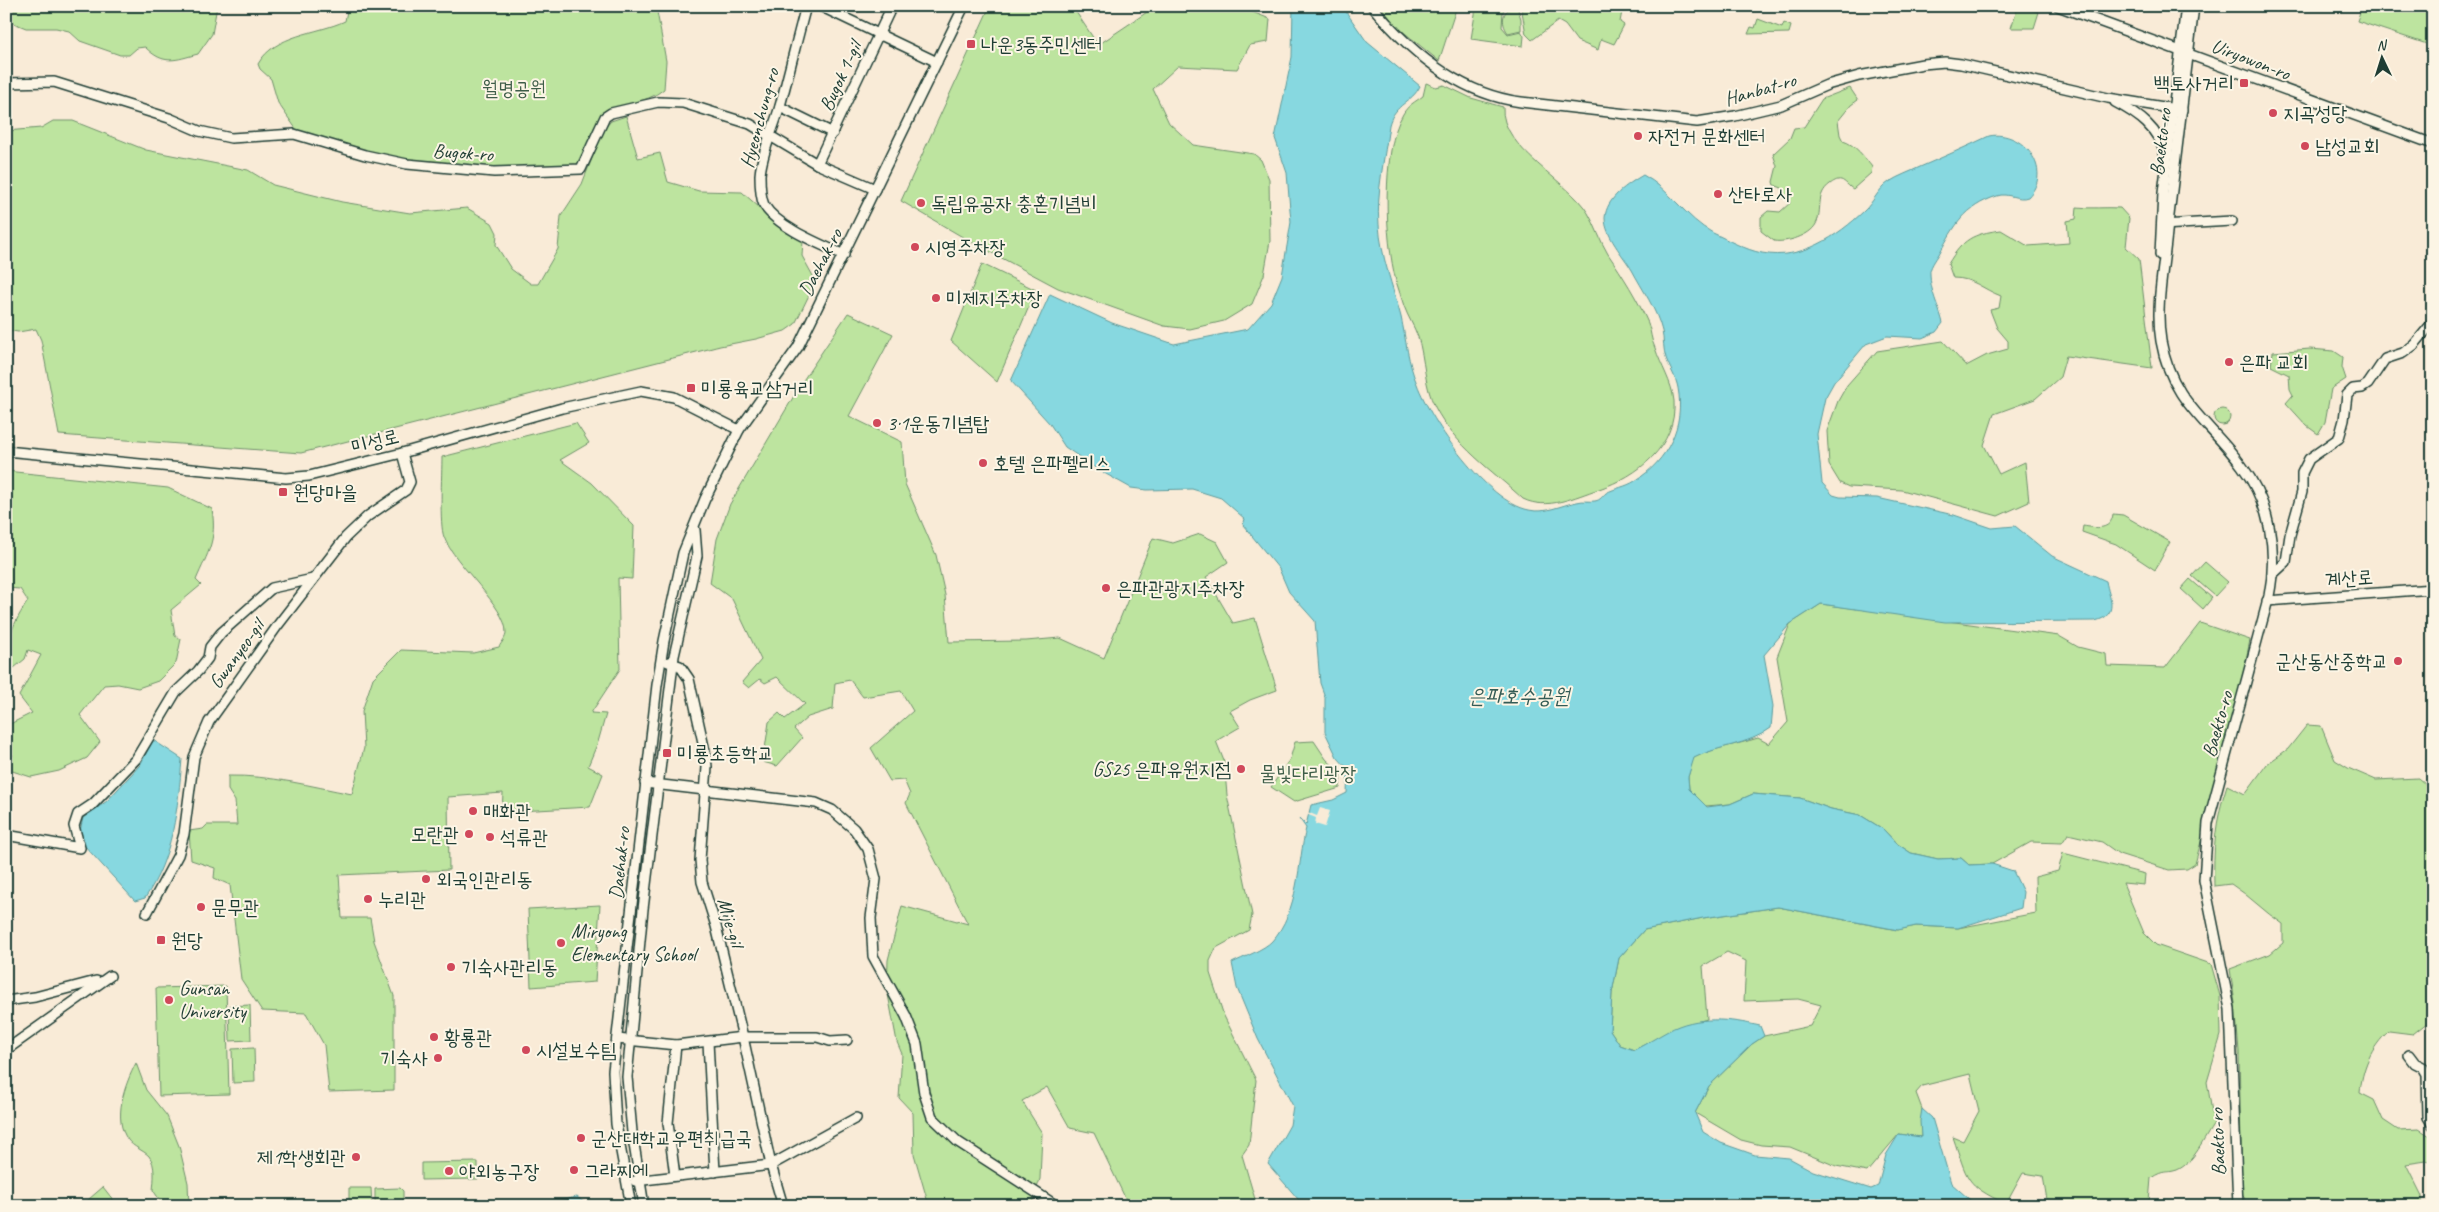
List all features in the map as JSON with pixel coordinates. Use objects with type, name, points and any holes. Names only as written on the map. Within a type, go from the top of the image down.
[{"type":"street","name":"Hyeonchung-ro","points":[[806,6],[780,107],[760,173],[760,191],[764,204],[775,217],[792,229],[844,255]]},
{"type":"street","points":[[820,6],[937,62]]},
{"type":"street","name":"Bugok 1-gil","points":[[817,164],[892,6]]},
{"type":"street","name":"Daehak-ro","points":[[631,1206],[616,1124],[613,1071],[645,783],[661,660],[683,553],[708,492],[739,430],[798,346],[964,6]]},
{"type":"street","name":"Hanbat-ro","points":[[1372,6],[1415,51],[1448,75],[1470,87],[1503,100],[1697,122],[1735,116],[1781,105],[1827,85],[1859,76],[1923,64],[1945,62],[2108,98],[2177,109]]},
{"type":"street","name":"Uiryowon-ro","points":[[2058,6],[2433,144]]},
{"type":"street","name":"Baekto-ro","points":[[2185,53],[2186,6]]},
{"type":"street","name":"Baekto-ro","points":[[2164,225],[2177,109],[2194,6]]},
{"type":"street","name":"Bugok-ro","points":[[6,83],[54,82],[169,118],[199,131],[230,138],[294,134],[395,162],[467,171],[581,169],[605,117],[611,113],[668,101],[683,103],[750,124],[817,164],[875,189]]},
{"type":"street","points":[[2108,98],[2145,121],[2163,147],[2166,169]]},
{"type":"street","name":"Bugok 1-gil","points":[[780,107],[833,133]]},
{"type":"street","name":"Baekto-ro","points":[[2177,109],[2166,169],[2160,327],[2163,348],[2169,370],[2177,388],[2192,410],[2230,451],[2252,480],[2266,515],[2272,538],[2273,574],[2268,601],[2208,823],[2204,858],[2205,887],[2230,1009],[2238,1206]]},
{"type":"street","points":[[2164,225],[2232,221]]},
{"type":"street","points":[[2273,574],[2286,562],[2290,535],[2302,492],[2302,473],[2309,459],[2339,438],[2344,420],[2346,395],[2353,389],[2362,388],[2368,384],[2385,359],[2403,353],[2414,345],[2433,322]]},
{"type":"street","name":"미성로","points":[[6,451],[286,478],[309,476],[402,453],[562,408],[641,391],[674,397],[739,430]]},
{"type":"street","name":"Gwanyeo-gil","points":[[147,913],[160,891],[180,848],[184,834],[194,757],[200,739],[209,722],[312,579],[346,536],[368,516],[406,490],[410,482],[402,453]]},
{"type":"street","name":"Daehak-ro","points":[[644,1206],[628,1096],[631,1040],[643,909],[673,664],[697,556],[695,527]]},
{"type":"street","points":[[6,835],[80,848],[74,826],[78,814],[93,804],[136,759],[176,692],[198,671],[208,658],[210,647],[221,633],[272,588],[312,579]]},
{"type":"street","name":"계산로","points":[[2268,601],[2433,590]]},
{"type":"street","name":"Mije-gil","points":[[661,660],[680,666],[688,679],[706,756],[700,860],[702,882],[716,926],[743,1037],[770,1165],[783,1206]]},
{"type":"street","points":[[645,783],[816,803],[832,810],[854,829],[868,849],[876,879],[871,918],[873,956],[906,1016],[917,1044],[924,1093],[932,1117],[958,1142],[1057,1206]]},
{"type":"street","points":[[6,1001],[69,989],[110,976],[6,1050]]},
{"type":"street","points":[[617,1039],[676,1045],[743,1037],[816,1037],[830,1041],[847,1040]]},
{"type":"street","points":[[708,1042],[715,1172]]},
{"type":"street","points":[[676,1045],[668,1123],[676,1176]]},
{"type":"street","points":[[2409,1055],[2414,1063],[2423,1067],[2427,1074],[2428,1116],[2433,1125]]},
{"type":"street","points":[[627,1182],[770,1165],[856,1118]]},
{"type":"green space","points":[[6,6],[217,6],[212,34],[198,54],[170,60],[158,57],[145,47],[137,48],[129,55],[120,55],[80,41],[69,31],[56,28],[26,28],[6,20]]},
{"type":"green space","name":"월명공원","points":[[348,6],[656,6],[666,61],[664,89],[649,98],[615,109],[601,118],[592,133],[580,164],[573,168],[494,171],[396,159],[301,136],[278,103],[271,79],[260,69],[258,64],[265,54],[275,46],[297,36],[345,21]]},
{"type":"green space","points":[[990,6],[1072,6],[1098,45],[1156,6],[1237,6],[1270,19],[1268,42],[1250,45],[1237,69],[1178,66],[1153,89],[1169,123],[1193,145],[1254,154],[1261,160],[1269,179],[1270,241],[1264,275],[1252,304],[1224,321],[1190,329],[1164,326],[1058,288],[966,239],[901,201]]},
{"type":"green space","points":[[1381,6],[1457,6],[1439,61],[1395,25]]},
{"type":"green space","points":[[1474,6],[1508,6],[1503,11],[1502,27],[1508,34],[1521,31],[1524,36],[1523,46],[1471,39],[1476,8]]},
{"type":"green space","points":[[1517,6],[1521,19],[1521,30],[1508,33],[1503,20],[1505,13],[1512,7]]},
{"type":"green space","points":[[1521,6],[1623,6],[1620,22],[1624,25],[1614,44],[1601,39],[1598,50],[1577,41],[1565,25],[1558,21],[1532,40],[1526,34]]},
{"type":"green space","points":[[2018,6],[2039,12],[2034,28],[2011,28]]},
{"type":"green space","points":[[2362,6],[2433,6],[2433,46],[2357,21]]},
{"type":"green space","points":[[1758,19],[1782,28],[1784,23],[1791,26],[1789,33],[1748,34],[1751,27],[1755,28]]},
{"type":"green space","points":[[1426,83],[1436,87],[1444,85],[1471,98],[1503,107],[1505,122],[1512,136],[1537,163],[1579,201],[1588,213],[1605,249],[1630,287],[1644,314],[1671,387],[1674,401],[1673,417],[1669,432],[1662,445],[1652,457],[1628,476],[1614,483],[1561,502],[1542,504],[1523,499],[1463,446],[1443,421],[1431,399],[1418,337],[1406,310],[1392,264],[1387,196],[1391,150],[1396,130],[1405,111],[1423,96]]},
{"type":"green space","points":[[1850,88],[1858,100],[1851,105],[1838,121],[1840,135],[1843,141],[1856,148],[1866,159],[1872,167],[1871,173],[1853,189],[1841,180],[1830,184],[1822,193],[1818,219],[1813,228],[1797,238],[1774,241],[1761,231],[1761,217],[1768,211],[1780,212],[1790,203],[1789,200],[1784,199],[1782,188],[1774,185],[1777,166],[1773,154],[1790,138],[1794,128],[1804,127],[1822,99]]},
{"type":"green space","points":[[626,116],[638,158],[660,153],[668,182],[699,191],[742,192],[788,233],[803,241],[802,256],[813,276],[811,291],[795,324],[785,331],[756,339],[720,346],[301,453],[59,435],[41,340],[36,329],[18,332],[6,330],[6,131],[41,128],[53,121],[73,121],[146,150],[248,170],[273,185],[342,202],[410,213],[467,208],[492,223],[497,233],[496,245],[511,269],[531,284],[538,284],[558,249],[561,216],[582,184],[603,130],[611,121]]},
{"type":"green space","points":[[2077,207],[2120,208],[2129,218],[2126,247],[2139,259],[2152,368],[2066,356],[2060,377],[2035,399],[1994,414],[1984,445],[1999,474],[2025,462],[2029,502],[1998,516],[1902,490],[1849,487],[1840,483],[1829,465],[1827,431],[1838,401],[1847,385],[1877,351],[1943,341],[1966,366],[1987,355],[2008,349],[2008,341],[1997,328],[1990,310],[1999,308],[2001,296],[1967,280],[1953,278],[1948,264],[1964,243],[1983,233],[2001,230],[2028,246],[2069,243],[2067,221],[2076,219]]},
{"type":"green space","points":[[982,264],[1036,290],[997,382],[951,341]]},
{"type":"green space","points":[[848,313],[893,334],[849,416],[902,442],[905,484],[936,555],[945,595],[949,642],[1026,641],[1060,638],[1104,658],[1153,538],[1173,543],[1200,534],[1217,542],[1228,562],[1206,577],[1233,623],[1255,618],[1277,690],[1250,700],[1230,711],[1240,727],[1216,741],[1224,761],[1227,795],[1252,915],[1249,930],[1216,948],[1210,961],[1210,973],[1224,1016],[1256,1080],[1249,1145],[1242,1155],[1257,1206],[1129,1206],[1094,1133],[1070,1128],[1047,1087],[1022,1101],[1042,1133],[1040,1179],[1031,1206],[929,1206],[914,1154],[913,1113],[899,1098],[902,1054],[897,1042],[887,989],[888,960],[902,906],[968,924],[906,803],[910,794],[904,780],[890,781],[871,748],[913,711],[901,691],[863,697],[850,680],[835,683],[833,709],[808,717],[794,729],[802,738],[777,766],[763,762],[769,722],[779,713],[785,719],[805,704],[777,677],[765,683],[760,679],[749,688],[742,682],[761,660],[732,599],[710,583],[717,539],[730,504],[804,379]]},
{"type":"green space","points":[[2310,349],[2334,351],[2343,357],[2342,367],[2346,379],[2331,389],[2325,422],[2318,434],[2307,426],[2286,403],[2293,395],[2290,389],[2289,375],[2271,366],[2273,352]]},
{"type":"green space","points":[[2222,409],[2230,417],[2222,425],[2214,417]]},
{"type":"green space","points":[[576,423],[589,443],[560,460],[592,483],[634,526],[632,579],[618,578],[620,669],[591,713],[606,714],[598,742],[588,766],[603,774],[590,807],[502,812],[503,793],[448,797],[449,870],[339,875],[342,918],[370,918],[374,941],[394,996],[394,1090],[329,1092],[324,1045],[306,1013],[262,1011],[241,979],[230,885],[214,878],[215,868],[191,860],[189,831],[203,829],[207,825],[237,825],[235,801],[228,790],[228,776],[275,779],[352,794],[364,748],[362,711],[373,678],[401,650],[473,653],[499,647],[506,635],[504,623],[489,598],[458,560],[442,531],[442,457]]},
{"type":"green space","points":[[6,471],[168,488],[212,509],[213,520],[212,538],[208,554],[196,580],[201,585],[171,610],[175,636],[181,639],[176,663],[158,681],[138,688],[118,684],[104,685],[80,715],[100,742],[87,758],[59,771],[31,777],[6,769],[6,765],[13,755],[6,751],[6,726],[32,713],[19,696],[41,655],[28,650],[25,659],[9,672],[6,654],[10,635],[28,601],[20,589],[6,588]]},
{"type":"green space","points":[[2113,514],[2123,515],[2170,542],[2155,570],[2116,544],[2082,532],[2083,526],[2098,528],[2106,526],[2112,519]]},
{"type":"green space","points":[[2205,562],[2228,582],[2215,596],[2192,576]]},
{"type":"green space","points":[[2190,579],[2212,598],[2203,609],[2181,589]]},
{"type":"green space","points":[[1821,604],[2059,636],[2078,647],[2106,654],[2107,666],[2165,668],[2200,623],[2250,640],[2235,714],[2195,864],[2187,869],[2169,870],[2119,854],[2102,842],[2068,834],[2062,843],[2031,842],[1992,864],[1969,865],[1961,858],[1938,859],[1911,853],[1896,843],[1883,829],[1860,815],[1831,809],[1800,798],[1753,794],[1730,804],[1706,806],[1689,789],[1688,777],[1693,758],[1717,749],[1758,738],[1769,744],[1788,722],[1777,657],[1790,624]]},
{"type":"green space","points":[[2307,725],[2321,726],[2335,760],[2348,768],[2376,780],[2418,778],[2433,791],[2433,1018],[2413,1034],[2389,1031],[2383,1037],[2368,1059],[2360,1093],[2374,1100],[2383,1120],[2398,1130],[2419,1129],[2430,1136],[2433,1160],[2406,1164],[2422,1196],[2422,1206],[2248,1206],[2242,1193],[2239,1051],[2230,969],[2270,954],[2283,943],[2283,924],[2231,884],[2214,886],[2216,835],[2227,785],[2245,794],[2267,764],[2288,749]]},
{"type":"green space","name":"물빛다리광장","points":[[1314,741],[1326,759],[1341,773],[1340,788],[1294,802],[1271,787],[1290,759],[1295,742]]},
{"type":"green space","points":[[2063,853],[2145,874],[2144,885],[2123,883],[2144,933],[2156,945],[2211,964],[2220,996],[2221,1035],[2207,1082],[2214,1124],[2189,1162],[2177,1170],[2151,1178],[2149,1202],[2151,1206],[2048,1206],[2043,1176],[2023,1173],[2006,1204],[1982,1191],[1969,1179],[1965,1172],[1953,1137],[1963,1141],[1979,1111],[1970,1074],[1922,1086],[1916,1093],[1922,1109],[1921,1137],[1899,1134],[1867,1172],[1836,1166],[1790,1147],[1761,1145],[1741,1140],[1695,1113],[1709,1086],[1752,1044],[1764,1036],[1810,1026],[1821,1005],[1798,999],[1744,1001],[1746,961],[1727,952],[1703,966],[1707,1019],[1679,1027],[1634,1050],[1620,1045],[1610,1030],[1612,993],[1619,958],[1644,930],[1703,918],[1778,907],[1897,930],[1916,926],[1958,928],[2036,913],[2035,877],[2058,871]]},
{"type":"green space","points":[[600,905],[595,982],[531,987],[528,909]]},
{"type":"green space","points":[[226,986],[229,1094],[159,1096],[156,988]]},
{"type":"green space","points":[[250,1005],[251,1040],[230,1041],[229,1006]]},
{"type":"green space","points":[[254,1048],[255,1082],[233,1083],[232,1049]]},
{"type":"green space","points":[[136,1063],[146,1090],[167,1116],[179,1146],[188,1183],[189,1206],[160,1206],[161,1202],[153,1190],[153,1164],[149,1156],[135,1147],[123,1132],[121,1112],[124,1091]]},
{"type":"green space","name":"야외농구장","points":[[478,1162],[478,1179],[421,1180],[421,1163]]},
{"type":"green space","points":[[103,1187],[118,1206],[86,1206],[89,1199]]},
{"type":"green space","points":[[349,1188],[371,1188],[372,1206],[349,1206]]},
{"type":"green space","points":[[400,1188],[403,1191],[403,1206],[375,1206],[375,1189]]},
{"type":"water","name":"은파호수공원","points":[[1293,6],[1342,6],[1367,42],[1420,86],[1417,92],[1395,112],[1389,125],[1381,175],[1378,213],[1382,249],[1401,317],[1411,368],[1434,419],[1462,458],[1496,492],[1513,504],[1529,510],[1541,511],[1580,501],[1597,500],[1606,493],[1632,483],[1647,473],[1657,463],[1672,441],[1676,429],[1680,402],[1678,388],[1664,351],[1660,323],[1632,270],[1611,238],[1606,225],[1606,211],[1609,204],[1619,192],[1631,183],[1643,175],[1662,188],[1694,220],[1713,233],[1750,250],[1777,255],[1805,250],[1831,237],[1864,211],[1889,182],[1989,136],[2013,139],[2023,145],[2031,154],[2036,164],[2038,175],[2035,186],[2028,197],[2020,198],[2001,195],[1976,206],[1962,218],[1950,234],[1933,264],[1930,280],[1943,323],[1936,332],[1922,338],[1887,336],[1866,344],[1834,382],[1825,398],[1817,434],[1822,483],[1833,495],[1840,497],[1877,498],[1954,515],[1992,528],[2015,526],[2052,556],[2106,581],[2111,605],[2108,615],[2095,621],[1945,622],[1821,604],[1790,624],[1764,655],[1773,706],[1771,728],[1743,742],[1713,750],[1694,758],[1688,777],[1689,789],[1707,807],[1730,804],[1753,794],[1800,798],[1831,809],[1860,815],[1883,829],[1896,843],[1911,853],[1938,859],[1961,858],[1969,865],[1992,864],[2013,871],[2023,892],[2021,908],[1958,928],[1916,926],[1898,930],[1778,907],[1703,918],[1644,930],[1619,958],[1612,993],[1610,1030],[1620,1045],[1634,1050],[1668,1031],[1690,1022],[1725,1020],[1760,1026],[1764,1036],[1752,1044],[1709,1086],[1695,1113],[1703,1132],[1721,1143],[1755,1155],[1789,1158],[1813,1171],[1871,1189],[1878,1186],[1886,1155],[1899,1134],[1921,1137],[1920,1121],[1922,1109],[1932,1118],[1951,1183],[1977,1206],[1304,1206],[1268,1164],[1290,1125],[1293,1106],[1258,1039],[1237,988],[1232,963],[1269,944],[1281,929],[1288,915],[1293,901],[1306,828],[1299,818],[1306,825],[1311,805],[1333,800],[1347,793],[1348,769],[1337,757],[1325,732],[1325,697],[1320,683],[1315,621],[1289,592],[1279,569],[1243,525],[1245,519],[1221,498],[1192,489],[1147,490],[1131,488],[1097,469],[1065,447],[1050,424],[1011,381],[1050,294],[1112,323],[1174,344],[1248,329],[1271,303],[1282,276],[1291,222],[1287,173],[1275,138],[1292,57]]},
{"type":"water","points":[[153,740],[182,759],[176,814],[162,866],[145,898],[135,901],[83,844],[80,831],[83,818],[107,801],[140,765]]},
{"type":"water","points":[[577,1197],[589,1206],[541,1206],[572,1198]]},
{"type":"pier","points":[[1320,808],[1330,811],[1325,827],[1315,824],[1316,818],[1306,814],[1307,812],[1317,816]]},
{"type":"place","name":"나운3동주민센터","points":[[971,44]]},
{"type":"place","name":"백토사거리","points":[[2244,83]]},
{"type":"place","name":"지곡성당","points":[[2273,113]]},
{"type":"place","name":"자전거 문화센터","points":[[1638,136]]},
{"type":"place","name":"남성교회","points":[[2305,146]]},
{"type":"place","name":"산타로사","points":[[1718,194]]},
{"type":"place","name":"독립유공자 충혼기념비","points":[[921,203]]},
{"type":"place","name":"시영주차장","points":[[915,247]]},
{"type":"place","name":"미제지주차장","points":[[936,298]]},
{"type":"place","name":"은파 교회","points":[[2229,362]]},
{"type":"place","name":"미룡육교삼거리","points":[[691,388]]},
{"type":"place","name":"3·1운동기념탑","points":[[877,423]]},
{"type":"place","name":"호텔 은파펠리스","points":[[983,463]]},
{"type":"place","name":"원당마을","points":[[283,492]]},
{"type":"place","name":"은파관광지주차장","points":[[1106,588]]},
{"type":"place","name":"군산동산중학교","points":[[2398,661]]},
{"type":"place","name":"미룡초등학교","points":[[667,753]]},
{"type":"place","name":"GS25 은파유원지점","points":[[1241,769]]},
{"type":"place","name":"매화관","points":[[473,811]]},
{"type":"place","name":"모란관","points":[[469,834]]},
{"type":"place","name":"석류관","points":[[490,837]]},
{"type":"place","name":"외국인관리동","points":[[426,879]]},
{"type":"place","name":"누리관","points":[[368,899]]},
{"type":"place","name":"문무관","points":[[201,907]]},
{"type":"place","name":"원당","points":[[161,940]]},
{"type":"place","name":"Miryong Elementary School","points":[[561,943]]},
{"type":"place","name":"기숙사관리동","points":[[451,967]]},
{"type":"place","name":"Gunsan University","points":[[169,1000]]},
{"type":"place","name":"황룡관","points":[[434,1037]]},
{"type":"place","name":"시설보수팀","points":[[526,1050]]},
{"type":"place","name":"기숙사","points":[[438,1058]]},
{"type":"place","name":"군산대학교우편취급국","points":[[581,1138]]},
{"type":"place","name":"제1학생회관","points":[[356,1157]]},
{"type":"place","name":"그라찌에","points":[[574,1170]]},
{"type":"place","name":"야외농구장","points":[[449,1171]]}]
